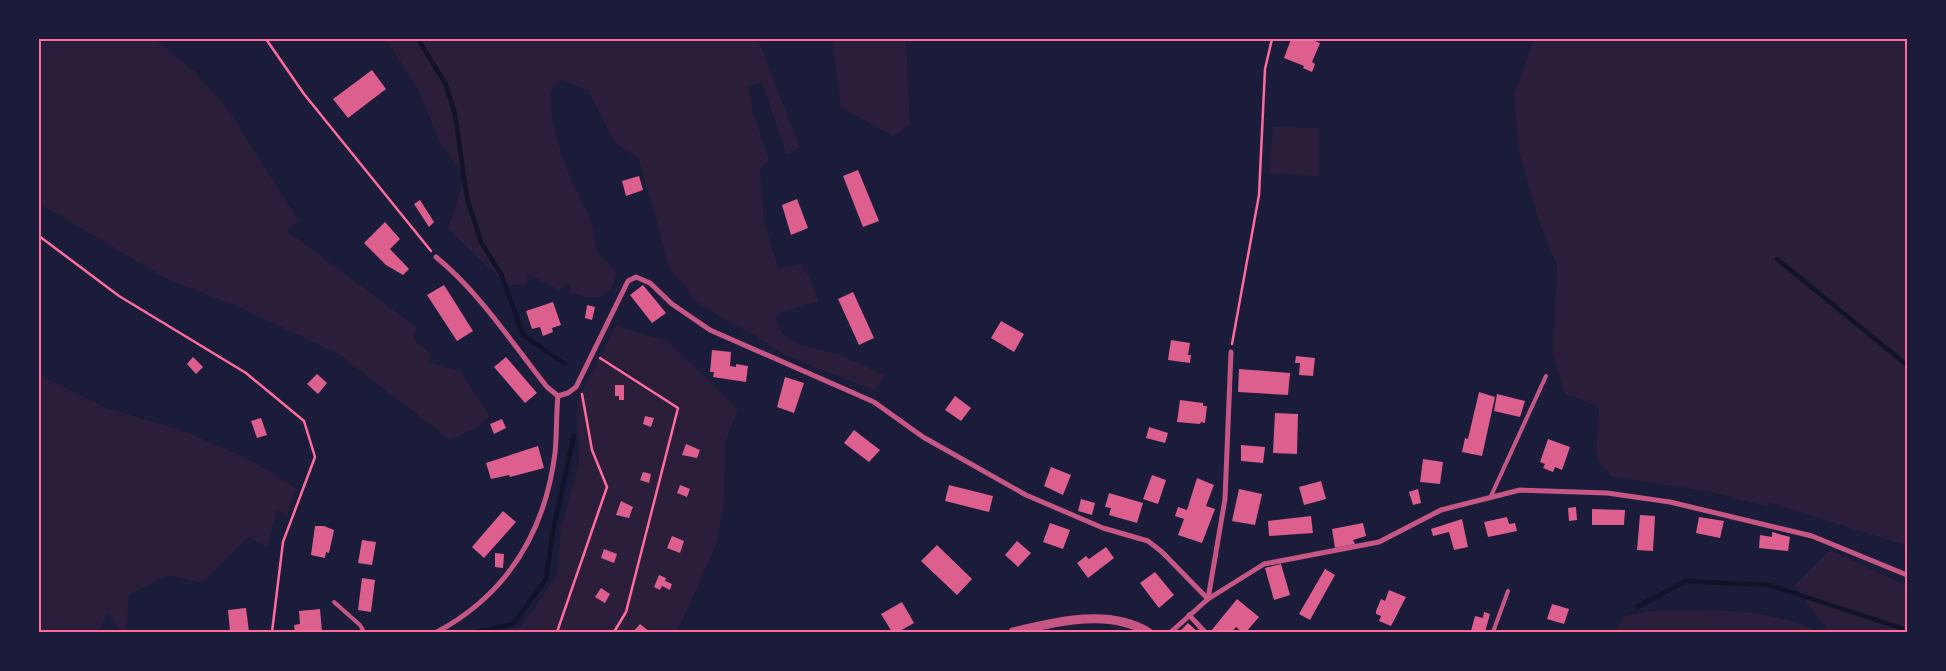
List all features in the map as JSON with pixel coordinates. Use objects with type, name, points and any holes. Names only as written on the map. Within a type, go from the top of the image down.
[{"type":"street","points":[[436,257],[460,277],[481,301],[546,387],[558,396]]},
{"type":"street","points":[[558,396],[568,393],[579,381],[628,281],[636,277],[650,283],[672,304],[710,330],[874,402],[923,437],[1026,495],[1103,528],[1148,541],[1162,552],[1208,599]]},
{"type":"street","points":[[1208,599],[1225,499],[1231,352]]},
{"type":"street","points":[[437,632],[479,603],[493,590],[506,577],[524,551],[547,491],[555,452],[558,396]]},
{"type":"street","points":[[1171,632],[1208,599],[1264,564],[1281,560],[1307,558],[1379,542],[1441,510],[1520,490],[1607,493],[1670,502],[1812,536],[1907,575]]},
{"type":"street","points":[[1190,615],[1205,632]]},
{"type":"street","points":[[1013,632],[1093,619],[1120,622],[1148,632]]},
{"type":"lane","points":[[1491,496],[1546,376]]},
{"type":"lane","points":[[1493,632],[1508,591]]},
{"type":"lane","points":[[334,602],[360,624],[364,632]]},
{"type":"path","points":[[266,39],[304,94],[436,257]]},
{"type":"path","points":[[1231,352],[1259,195],[1265,69],[1272,39]]},
{"type":"path","points":[[39,236],[119,296],[246,373],[304,421],[315,457],[283,542],[272,632]]},
{"type":"path","points":[[593,353],[678,408],[626,612],[614,632]]},
{"type":"path","points":[[557,632],[607,487],[592,450],[579,381]]},
{"type":"shaded area","points":[[39,39],[155,39],[195,72],[227,108],[298,220],[287,231],[416,327],[413,339],[431,354],[428,362],[460,371],[490,416],[474,429],[450,440],[340,355],[237,306],[167,279],[39,203]]},
{"type":"shaded area","points":[[386,39],[758,39],[800,148],[787,155],[762,83],[749,87],[753,113],[769,161],[760,169],[764,221],[778,268],[801,264],[809,277],[819,302],[797,307],[775,316],[782,333],[797,344],[841,355],[886,376],[874,390],[782,354],[754,335],[692,299],[684,284],[670,270],[639,159],[615,143],[588,90],[562,80],[550,92],[555,133],[572,182],[590,218],[595,237],[595,248],[616,272],[614,281],[606,293],[593,297],[570,292],[571,286],[567,284],[559,290],[528,274],[527,286],[506,284],[448,229],[465,176],[442,146],[418,90]]},
{"type":"shaded area","points":[[832,39],[906,39],[910,125],[893,136],[841,107]]},
{"type":"shaded area","points":[[1534,39],[1907,39],[1907,546],[1769,502],[1768,507],[1710,492],[1611,476],[1596,457],[1599,407],[1565,394],[1553,354],[1557,265],[1540,225],[1519,152],[1514,95]]},
{"type":"shaded area","points":[[1273,127],[1319,128],[1318,176],[1269,173]]},
{"type":"shaded area","points":[[616,326],[667,341],[738,409],[725,442],[724,507],[715,547],[677,632],[500,632],[520,627],[557,576],[561,527],[579,465],[577,401]]},
{"type":"shaded area","points":[[39,375],[106,408],[181,430],[246,458],[296,488],[287,516],[277,510],[267,547],[249,537],[202,583],[167,575],[129,595],[126,632],[120,632],[108,613],[98,632],[39,632]]},
{"type":"shaded area","points":[[1830,550],[1907,586],[1907,632],[1830,632],[1794,586]]},
{"type":"shaded area","points":[[1657,610],[1719,610],[1760,614],[1780,618],[1818,632],[1615,632],[1625,616]]},
{"type":"building","points":[[1291,39],[1310,39],[1320,43],[1312,62],[1315,64],[1312,72],[1303,68],[1304,66],[1284,58]]},
{"type":"building","points":[[372,70],[386,89],[348,118],[333,99]]},
{"type":"building","points":[[858,170],[879,221],[863,227],[843,176]]},
{"type":"building","points":[[639,176],[643,190],[626,196],[622,181]]},
{"type":"building","points":[[797,199],[808,228],[791,235],[782,205]]},
{"type":"building","points":[[420,200],[434,222],[429,227],[414,204]]},
{"type":"building","points":[[385,222],[400,239],[390,249],[409,269],[403,275],[386,265],[364,243]]},
{"type":"building","points":[[444,285],[473,331],[457,341],[427,295]]},
{"type":"building","points":[[643,285],[666,313],[652,323],[630,295]]},
{"type":"building","points":[[853,292],[874,338],[859,345],[838,299]]},
{"type":"building","points":[[553,302],[561,325],[552,328],[553,332],[543,336],[540,327],[532,329],[526,311]]},
{"type":"building","points":[[587,305],[595,307],[592,320],[585,318]]},
{"type":"building","points":[[1001,321],[1024,334],[1014,352],[991,338]]},
{"type":"building","points":[[1171,340],[1190,343],[1188,355],[1191,355],[1190,363],[1168,360]]},
{"type":"building","points":[[712,350],[731,352],[730,366],[736,367],[736,364],[748,366],[746,382],[713,377],[714,372],[710,372]]},
{"type":"building","points":[[1296,356],[1315,358],[1313,376],[1299,375],[1300,363],[1295,363]]},
{"type":"building","points":[[193,357],[203,367],[196,374],[187,364]]},
{"type":"building","points":[[506,357],[537,393],[525,403],[494,367]]},
{"type":"building","points":[[1239,369],[1290,373],[1288,395],[1238,392]]},
{"type":"building","points":[[317,374],[327,383],[318,394],[307,384]]},
{"type":"building","points":[[785,377],[804,383],[794,413],[777,407]]},
{"type":"building","points":[[615,385],[624,385],[624,400],[619,400],[619,396],[615,396]]},
{"type":"building","points":[[1479,392],[1495,397],[1482,456],[1462,452],[1465,438],[1468,439]]},
{"type":"building","points":[[1497,394],[1525,401],[1520,417],[1494,411]]},
{"type":"building","points":[[955,396],[971,408],[961,421],[945,410]]},
{"type":"building","points":[[1180,400],[1203,403],[1203,406],[1207,406],[1205,423],[1177,422]]},
{"type":"building","points":[[1275,413],[1298,414],[1297,454],[1273,453]]},
{"type":"building","points":[[645,416],[654,418],[651,427],[643,424]]},
{"type":"building","points":[[261,418],[267,435],[257,438],[251,421]]},
{"type":"building","points":[[502,419],[506,428],[494,434],[490,424]]},
{"type":"building","points":[[1149,427],[1168,433],[1165,443],[1146,438]]},
{"type":"building","points":[[854,430],[880,450],[869,462],[844,443]]},
{"type":"building","points":[[1548,439],[1570,447],[1562,470],[1555,467],[1553,472],[1543,468],[1545,464],[1540,462]]},
{"type":"building","points":[[686,444],[700,450],[697,458],[682,455]]},
{"type":"building","points":[[1241,445],[1265,447],[1263,463],[1241,461]]},
{"type":"building","points":[[538,446],[544,468],[510,477],[509,475],[491,479],[486,463]]},
{"type":"building","points":[[1423,459],[1443,462],[1440,484],[1420,482]]},
{"type":"building","points":[[1051,467],[1071,475],[1063,495],[1044,486]]},
{"type":"building","points":[[643,472],[651,474],[649,483],[640,480]]},
{"type":"building","points":[[1152,475],[1166,480],[1158,504],[1143,499]]},
{"type":"building","points":[[1197,478],[1214,485],[1206,506],[1215,509],[1202,543],[1178,535],[1184,519],[1175,516],[1178,507],[1187,510]]},
{"type":"building","points":[[1321,481],[1326,499],[1304,505],[1299,487]]},
{"type":"building","points":[[680,485],[690,489],[687,497],[677,493]]},
{"type":"building","points":[[949,485],[993,496],[989,512],[945,501]]},
{"type":"building","points":[[1239,489],[1262,494],[1255,525],[1232,521]]},
{"type":"building","points":[[1418,489],[1421,503],[1413,505],[1409,492]]},
{"type":"building","points":[[1109,493],[1143,503],[1137,523],[1109,515],[1111,508],[1105,507]]},
{"type":"building","points":[[1081,499],[1095,503],[1092,515],[1078,511]]},
{"type":"building","points":[[621,501],[633,507],[629,518],[616,515]]},
{"type":"building","points":[[1576,507],[1577,520],[1569,521],[1568,508]]},
{"type":"building","points":[[1592,509],[1625,510],[1624,525],[1592,525]]},
{"type":"building","points":[[503,511],[516,522],[484,558],[472,547]]},
{"type":"building","points":[[1640,515],[1655,516],[1653,551],[1637,550]]},
{"type":"building","points":[[1311,516],[1313,533],[1269,536],[1268,521]]},
{"type":"building","points":[[1507,517],[1509,524],[1515,523],[1517,531],[1488,537],[1484,522]]},
{"type":"building","points":[[1699,517],[1724,521],[1720,538],[1696,533]]},
{"type":"building","points":[[1462,519],[1468,547],[1454,550],[1449,532],[1433,536],[1431,529]]},
{"type":"building","points":[[1050,523],[1070,530],[1063,549],[1043,542]]},
{"type":"building","points":[[1363,523],[1366,536],[1353,540],[1355,544],[1335,548],[1332,529]]},
{"type":"building","points":[[315,526],[324,526],[334,530],[329,553],[326,552],[325,558],[311,555]]},
{"type":"building","points":[[1772,532],[1790,537],[1788,551],[1759,548],[1760,535],[1772,537]]},
{"type":"building","points":[[672,536],[684,541],[680,553],[667,548]]},
{"type":"building","points":[[362,540],[376,542],[372,565],[358,563]]},
{"type":"building","points":[[1017,541],[1031,553],[1018,567],[1005,555]]},
{"type":"building","points":[[937,545],[972,579],[957,595],[921,561]]},
{"type":"building","points":[[1106,547],[1114,558],[1088,578],[1077,563],[1086,556],[1089,559]]},
{"type":"building","points":[[604,549],[617,554],[614,563],[601,558]]},
{"type":"building","points":[[495,553],[504,554],[503,568],[495,567]]},
{"type":"building","points":[[1281,564],[1290,595],[1274,600],[1265,568]]},
{"type":"building","points":[[1325,569],[1335,575],[1310,620],[1299,614]]},
{"type":"building","points":[[1155,572],[1174,595],[1159,608],[1140,583]]},
{"type":"building","points":[[659,575],[666,578],[665,581],[672,584],[670,590],[662,586],[660,590],[654,587]]},
{"type":"building","points":[[362,578],[375,580],[371,612],[358,610]]},
{"type":"building","points":[[601,588],[610,594],[605,603],[595,597]]},
{"type":"building","points":[[1389,590],[1406,597],[1391,626],[1379,621],[1381,616],[1376,614],[1381,599],[1385,601]]},
{"type":"building","points":[[1237,599],[1259,617],[1246,632],[1242,632],[1236,627],[1232,632],[1211,631]]},
{"type":"building","points":[[902,602],[914,623],[898,632],[892,632],[881,614]]},
{"type":"building","points":[[1552,604],[1569,609],[1564,624],[1547,619]]},
{"type":"building","points":[[246,608],[249,632],[230,632],[228,610]]},
{"type":"building","points":[[320,609],[322,632],[295,632],[294,625],[300,624],[299,611]]},
{"type":"building","points":[[1484,612],[1490,614],[1485,632],[1471,631],[1475,616],[1483,618]]},
{"type":"building","points":[[1188,623],[1198,632],[1179,632]]},
{"type":"building","points":[[640,624],[650,632],[633,632]]},
{"type":"waterway","points":[[418,39],[446,85],[455,114],[467,198],[481,242],[502,276],[523,335],[565,364]]},
{"type":"waterway","points":[[1777,259],[1907,365]]},
{"type":"waterway","points":[[476,632],[513,624],[546,579],[553,531],[574,436]]},
{"type":"waterway","points":[[1637,607],[1686,581],[1769,585],[1907,630]]}]
